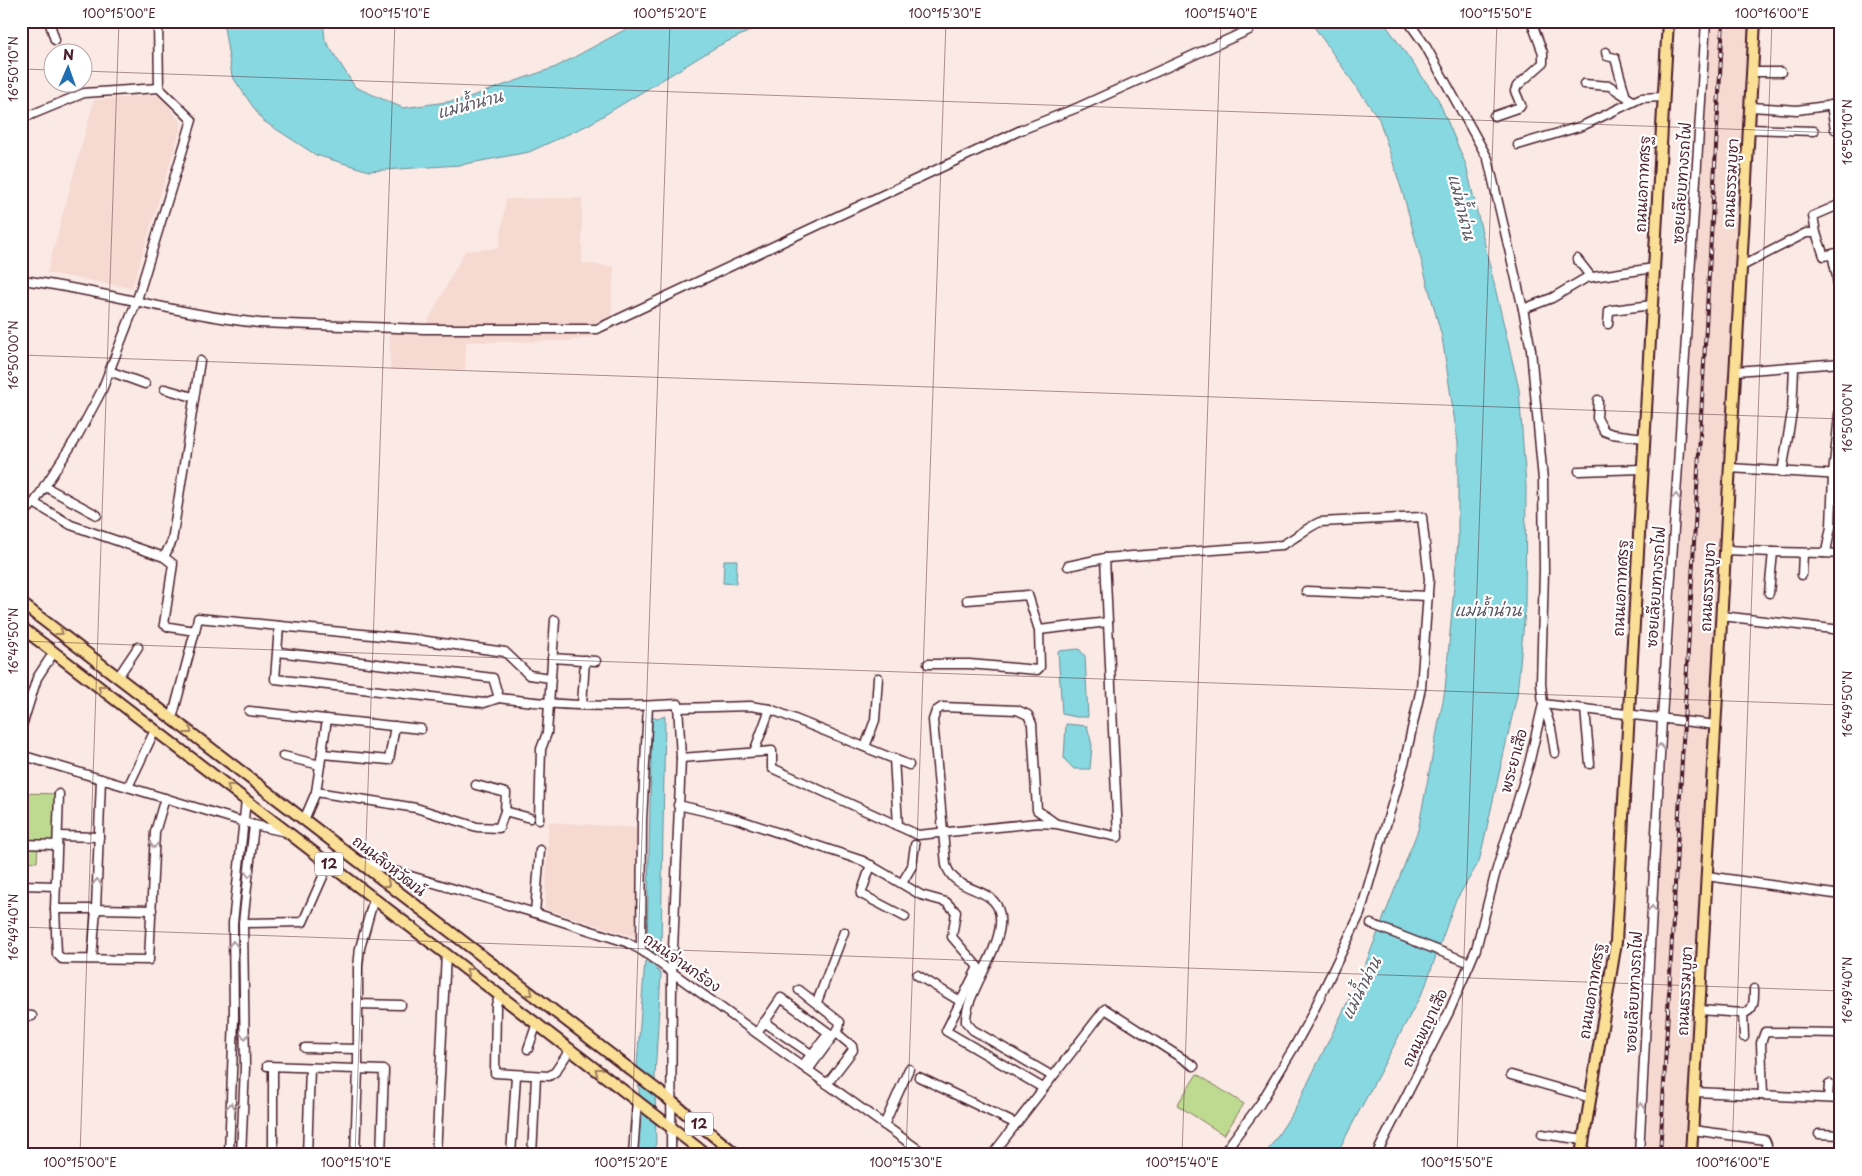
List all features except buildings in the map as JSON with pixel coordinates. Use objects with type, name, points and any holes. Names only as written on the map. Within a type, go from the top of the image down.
[{"type":"main road","name":"ถนนเอกาทศรฐ","points":[[1581,1155],[1616,942],[1668,21]]},
{"type":"main road","name":"ถนนธรรมบูชา","points":[[1691,1155],[1755,21]]},
{"type":"main road","name":"ถนนสิงหวัฒน์","points":[[21,603],[661,1093],[737,1155]]},
{"type":"main road","name":"12","points":[[21,627],[570,1050],[662,1118],[707,1155]]},
{"type":"street","points":[[49,21],[55,40]]},
{"type":"street","points":[[21,516],[34,503],[88,419],[110,371],[137,300],[192,120],[160,88],[158,21]]},
{"type":"street","points":[[1408,21],[1425,45],[1488,159],[1523,309],[1531,350],[1543,480],[1544,570],[1540,683],[1543,704],[1552,728],[1555,753]]},
{"type":"street","points":[[1494,116],[1520,107],[1521,104],[1515,92],[1517,86],[1543,63],[1543,53],[1533,26],[1536,21]]},
{"type":"street","name":"ซอยเลียบทางรถไฟ","points":[[1639,1155],[1662,719],[1706,21]]},
{"type":"street","points":[[21,280],[260,323],[424,329],[597,329],[1021,130],[1079,107],[1248,30]]},
{"type":"street","points":[[1606,52],[1607,56],[1615,58],[1625,94]]},
{"type":"street","points":[[1753,72],[1781,72]]},
{"type":"street","points":[[1584,84],[1610,86],[1633,101]]},
{"type":"street","points":[[21,120],[84,93],[160,88]]},
{"type":"street","points":[[1518,145],[1582,126],[1641,98],[1663,97]]},
{"type":"street","points":[[1750,107],[1797,110],[1841,104]]},
{"type":"street","points":[[1832,105],[1835,129]]},
{"type":"street","points":[[1749,129],[1814,130]]},
{"type":"street","points":[[1841,204],[1813,216],[1816,233],[1824,256],[1841,252]]},
{"type":"street","points":[[1742,266],[1797,237],[1806,233],[1816,233]]},
{"type":"street","points":[[1832,254],[1838,277],[1841,328]]},
{"type":"street","points":[[1577,259],[1591,277]]},
{"type":"street","points":[[1523,309],[1552,298],[1591,277],[1654,268]]},
{"type":"street","points":[[1608,324],[1609,312],[1612,310],[1652,305]]},
{"type":"street","points":[[164,557],[172,541],[200,361]]},
{"type":"street","points":[[1736,371],[1841,363]]},
{"type":"street","points":[[1782,472],[1792,412],[1794,368]]},
{"type":"street","points":[[110,371],[145,384]]},
{"type":"street","points":[[165,389],[193,397]]},
{"type":"street","points":[[1823,554],[1827,548],[1831,527],[1837,475],[1841,394]]},
{"type":"street","points":[[1598,400],[1598,418],[1604,430],[1612,434],[1644,438]]},
{"type":"street","points":[[1730,468],[1837,475]]},
{"type":"street","points":[[1580,470],[1643,469]]},
{"type":"street","points":[[44,486],[97,515]]},
{"type":"street","points":[[34,503],[71,525],[164,557],[173,564],[167,593],[164,624],[169,627],[195,631]]},
{"type":"street","points":[[1068,566],[1105,558],[1282,545],[1295,539],[1306,528],[1320,522],[1422,516],[1429,579],[1421,688],[1405,760],[1363,907],[1355,928],[1310,1018],[1260,1104],[1222,1155]]},
{"type":"street","points":[[1726,550],[1839,554]]},
{"type":"street","points":[[1769,593],[1773,552]]},
{"type":"street","points":[[1802,575],[1803,553]]},
{"type":"street","points":[[680,758],[772,751],[772,768],[918,835],[1038,823],[1057,824],[1118,837],[1105,558]]},
{"type":"street","points":[[1306,591],[1428,596]]},
{"type":"street","points":[[928,664],[968,664],[1037,670],[1040,667],[1039,630],[1028,595],[967,600]]},
{"type":"street","points":[[1722,616],[1841,630]]},
{"type":"street","points":[[172,719],[198,618],[413,639],[505,652],[529,675],[551,678]]},
{"type":"street","points":[[539,820],[541,749],[547,733],[555,620]]},
{"type":"street","points":[[1039,630],[1108,622]]},
{"type":"street","points":[[279,626],[275,679],[484,703],[499,698],[549,705],[750,706],[770,709],[909,765]]},
{"type":"street","points":[[118,676],[138,647]]},
{"type":"street","points":[[21,729],[36,678],[54,652]]},
{"type":"street","points":[[278,652],[493,678],[499,698]]},
{"type":"street","points":[[552,658],[596,661]]},
{"type":"street","points":[[582,705],[585,660]]},
{"type":"street","points":[[865,747],[876,720],[878,678]]},
{"type":"street","points":[[1543,704],[1716,726]]},
{"type":"street","name":"พระยาเสือ","points":[[1488,908],[1495,875],[1529,764],[1543,704]]},
{"type":"street","points":[[641,950],[642,821],[648,706]]},
{"type":"street","points":[[671,1155],[672,973],[680,758],[678,706]]},
{"type":"street","points":[[1052,1076],[973,1030],[966,1022],[966,1012],[984,974],[1001,922],[998,908],[992,899],[959,883],[950,876],[946,866],[933,720],[936,711],[942,707],[1017,710],[1028,715],[1032,724],[1037,810],[1057,824]]},
{"type":"street","points":[[1585,708],[1590,764]]},
{"type":"street","points":[[754,752],[770,709]]},
{"type":"street","points":[[249,711],[421,729]]},
{"type":"street","points":[[304,820],[316,792],[327,719]]},
{"type":"street","points":[[322,754],[389,760],[395,726]]},
{"type":"street","points":[[128,787],[155,730]]},
{"type":"street","points":[[21,755],[243,822],[288,832]]},
{"type":"street","points":[[283,756],[320,764]]},
{"type":"street","points":[[894,758],[898,826]]},
{"type":"street","points":[[92,959],[101,779]]},
{"type":"street","points":[[316,792],[416,808],[477,827],[499,828],[505,811],[506,792],[476,785]]},
{"type":"street","points":[[59,794],[55,909],[59,958],[149,960],[155,830],[165,798]]},
{"type":"street","points":[[229,1155],[234,1017],[233,923],[246,800]]},
{"type":"street","points":[[678,805],[734,818],[871,865],[921,895],[946,902],[956,912],[952,937],[978,968],[946,1031],[1043,1088]]},
{"type":"street","points":[[505,811],[530,818]]},
{"type":"street","points":[[241,1155],[246,1067],[243,923],[254,825]]},
{"type":"street","points":[[58,836],[98,837]]},
{"type":"street","points":[[21,844],[58,845]]},
{"type":"street","points":[[902,883],[912,866],[915,845]]},
{"type":"street","points":[[535,913],[540,850]]},
{"type":"street","name":"ถนนจ่านกร้อง","points":[[356,860],[626,942],[641,950],[926,1155]]},
{"type":"street","points":[[243,923],[303,922],[329,863]]},
{"type":"street","points":[[871,865],[861,888],[862,895],[905,917]]},
{"type":"street","points":[[1707,876],[1841,895]]},
{"type":"street","points":[[21,885],[56,886]]},
{"type":"street","points":[[355,1155],[360,948],[374,898]]},
{"type":"street","points":[[1363,907],[1371,924]]},
{"type":"street","name":"ถนนพญาเสือ","points":[[1376,1155],[1434,1042],[1470,963],[1488,908]]},
{"type":"street","points":[[55,909],[152,910]]},
{"type":"street","points":[[1355,928],[1371,924],[1470,963]]},
{"type":"street","points":[[817,1002],[844,932]]},
{"type":"street","points":[[436,1155],[446,954]]},
{"type":"street","points":[[916,975],[960,1001]]},
{"type":"street","points":[[1699,1010],[1748,1012],[1752,1006],[1754,989]]},
{"type":"street","points":[[799,990],[839,1019],[840,1024],[805,1068]]},
{"type":"street","points":[[500,995],[496,1005],[496,1073],[536,1077],[553,1074],[570,1050]]},
{"type":"street","points":[[757,1033],[781,998],[829,1033],[812,1054],[805,1068]]},
{"type":"street","points":[[358,1004],[400,1005]]},
{"type":"street","points":[[992,1155],[1105,1009],[1194,1066]]},
{"type":"street","points":[[1744,1013],[1744,1037]]},
{"type":"street","points":[[21,1015],[32,1016]]},
{"type":"street","points":[[764,1022],[812,1054]]},
{"type":"street","points":[[528,1049],[537,1023]]},
{"type":"street","points":[[1762,1095],[1761,1043],[1764,1032],[1841,1033]]},
{"type":"street","points":[[827,1084],[853,1050],[852,1046],[840,1036]]},
{"type":"street","points":[[304,1048],[358,1049]]},
{"type":"street","points":[[273,1155],[270,1067],[384,1070],[380,1155]]},
{"type":"street","points":[[307,1155],[310,1068]]},
{"type":"street","points":[[884,1125],[909,1069]]},
{"type":"street","points":[[1511,1075],[1591,1098]]},
{"type":"street","points":[[512,1155],[516,1076]]},
{"type":"street","points":[[532,1155],[536,1077]]},
{"type":"street","points":[[919,1077],[1016,1124]]},
{"type":"street","points":[[1828,1098],[1829,1084]]},
{"type":"street","points":[[1695,1092],[1841,1099]]},
{"type":"street","points":[[633,1155],[637,1100]]},
{"type":"street","points":[[1693,1130],[1765,1140],[1767,1145],[1763,1153]]},
{"type":"street","points":[[1542,1134],[1584,1140]]},
{"type":"street","points":[[1819,1134],[1841,1135]]},
{"type":"street","points":[[1840,1155],[1841,1146]]},
{"type":"shaded area","points":[[1711,21],[1751,21],[1686,1155],[1646,1155],[1660,866]]},
{"type":"shaded area","points":[[160,95],[182,124],[132,288],[47,273],[94,100]]},
{"type":"shaded area","points":[[582,198],[582,263],[614,267],[611,316],[592,337],[566,341],[466,342],[465,370],[390,370],[390,333],[424,329],[465,251],[499,248],[506,199]]},
{"type":"shaded area","points":[[549,822],[638,828],[636,937],[545,909]]},
{"type":"green space","points":[[21,793],[59,794],[57,845],[38,845],[37,862],[21,861]]},
{"type":"green space","points":[[1197,1074],[1244,1104],[1224,1135],[1177,1105]]},
{"type":"water","name":"แม่น้ำน่าน","points":[[223,21],[323,21],[325,40],[355,87],[403,108],[461,100],[556,67],[641,21],[771,21],[718,46],[588,125],[529,152],[460,165],[369,171],[316,155],[262,120],[232,76]]},
{"type":"water","name":"แม่น้ำน่าน","points":[[1310,21],[1383,21],[1438,99],[1466,165],[1519,389],[1526,486],[1525,611],[1517,695],[1479,862],[1455,902],[1425,987],[1336,1155],[1265,1155],[1295,1109],[1362,973],[1418,830],[1445,690],[1458,541],[1458,443],[1442,337],[1404,197],[1379,119]]},
{"type":"water","points":[[724,560],[737,560],[736,584],[723,583]]},
{"type":"water","points":[[1079,649],[1085,656],[1088,717],[1062,714],[1058,651]]},
{"type":"water","points":[[665,716],[661,946],[654,947],[647,945],[652,717],[657,719]]},
{"type":"water","points":[[1066,724],[1087,726],[1092,745],[1090,769],[1074,769],[1064,759]]},
{"type":"water","points":[[645,961],[661,973],[655,1076],[656,1155],[637,1155],[641,1116],[637,1063]]},
{"type":"waterway","points":[[652,974],[654,939]]},
{"type":"railway","points":[[1660,1155],[1723,21]]}]
